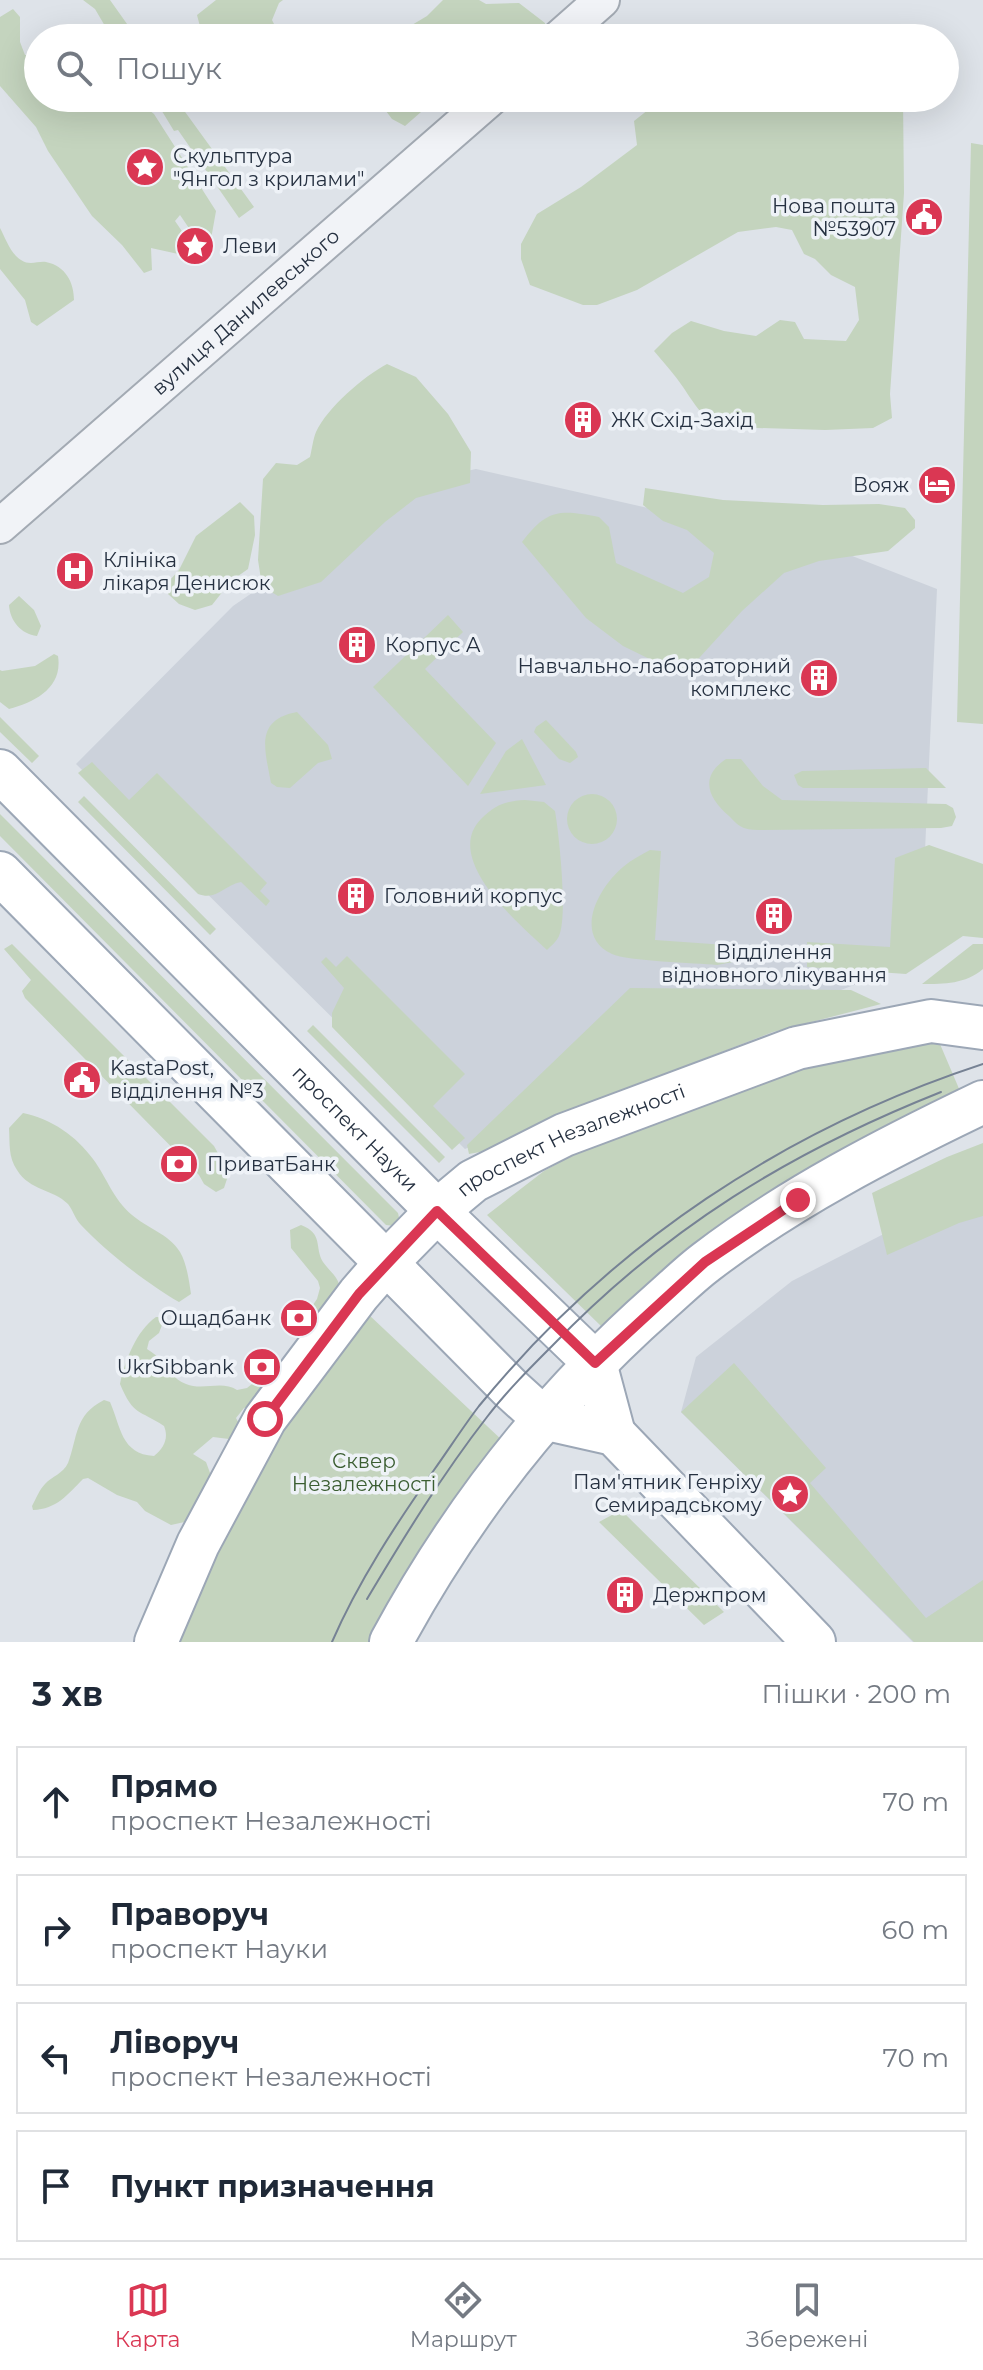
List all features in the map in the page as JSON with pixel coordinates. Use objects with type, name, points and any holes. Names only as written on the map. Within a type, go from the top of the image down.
[{"type":"main road","name":"проспект Науки","points":[[0,771],[437,1211],[595,1363]]},
{"type":"main road","points":[[0,873],[543,1418],[614,1434]]},
{"type":"main road","name":"проспект Незалежності","points":[[156,1642],[198,1544],[265,1419],[386,1263],[437,1211],[473,1181],[564,1135],[797,1048],[931,1021],[982,1028]]},
{"type":"main road","points":[[391,1642],[414,1600],[469,1517],[543,1418],[595,1363],[705,1262],[884,1149],[983,1102]]},
{"type":"main road","points":[[595,1363],[614,1434],[814,1642]]},
{"type":"street","points":[[575,24],[602,0]]},
{"type":"street","name":"вулиця Данилевського","points":[[0,526],[475,112]]},
{"type":"shaded area","points":[[437,466],[443,476],[476,469],[842,552],[937,589],[920,960],[696,1045],[465,1149],[76,764],[233,606]]},
{"type":"shaded area","points":[[983,1188],[983,1642],[913,1642],[681,1412],[696,1357],[792,1281],[950,1200]]},
{"type":"green space","points":[[83,0],[110,0],[127,24],[104,24],[95,9]]},
{"type":"green space","points":[[216,0],[283,0],[272,20],[274,24],[199,24],[197,15]]},
{"type":"green space","points":[[443,0],[479,0],[486,4],[519,3],[545,24],[414,24]]},
{"type":"green space","points":[[13,9],[20,17],[20,42],[24,52],[24,112],[154,114],[216,211],[208,256],[180,215],[175,221],[201,259],[151,248],[152,270],[144,273],[122,245],[92,216],[48,151],[36,127],[0,86],[0,17]]},
{"type":"green space","points":[[162,112],[185,112],[254,207],[239,218],[178,130],[174,131]]},
{"type":"green space","points":[[387,112],[421,112],[405,126]]},
{"type":"green space","points":[[645,112],[903,112],[904,193],[890,394],[892,418],[873,428],[725,427],[701,412],[654,351],[672,333],[691,321],[756,336],[780,320],[795,322],[804,339],[846,341],[859,320],[855,287],[831,275],[815,259],[804,254],[792,230],[776,227],[738,232],[637,290],[597,305],[583,305],[530,285],[521,259],[521,244],[537,214],[581,187],[637,145],[634,121]]},
{"type":"green space","points":[[971,143],[983,145],[983,724],[957,722]]},
{"type":"green space","points":[[0,228],[17,257],[27,263],[46,262],[59,267],[72,287],[74,300],[37,326],[31,322],[25,300],[0,269]]},
{"type":"green space","points":[[387,364],[416,377],[448,414],[471,452],[470,483],[416,498],[385,522],[321,582],[278,596],[262,586],[258,560],[263,479],[276,463],[297,465],[310,457],[316,432],[328,413],[357,384]]},
{"type":"green space","points":[[645,488],[723,500],[823,505],[879,504],[905,508],[915,520],[915,528],[888,551],[819,561],[784,573],[742,611],[690,668],[672,670],[623,646],[586,618],[522,542],[540,523],[556,514],[599,517],[609,527],[616,563],[683,593],[709,577],[714,553],[687,530],[663,521],[643,505]]},
{"type":"green space","points":[[240,502],[254,516],[255,535],[248,569],[231,581],[212,605],[195,610],[179,604],[168,594],[170,580],[179,570],[196,536]]},
{"type":"green space","points":[[19,596],[34,610],[41,626],[37,636],[21,630],[12,616],[9,605]]},
{"type":"green space","points":[[448,615],[463,632],[425,669],[496,743],[468,786],[373,687]]},
{"type":"green space","points":[[54,654],[58,656],[56,677],[45,692],[9,709],[0,702],[0,670],[35,666]]},
{"type":"green space","points":[[297,712],[328,745],[332,759],[318,763],[290,788],[277,787],[271,783],[266,759],[268,729],[283,716]]},
{"type":"green space","points":[[0,717],[39,756],[32,763],[0,732]]},
{"type":"green space","points":[[546,720],[576,752],[578,757],[570,763],[559,759],[534,732]]},
{"type":"green space","points":[[522,739],[546,785],[480,794],[506,751]]},
{"type":"green space","points":[[726,759],[741,759],[763,786],[782,800],[946,804],[953,808],[956,817],[952,826],[941,828],[746,829],[722,809],[710,788],[712,773]]},
{"type":"green space","points":[[92,762],[129,800],[157,773],[267,883],[260,891],[270,901],[266,906],[241,882],[210,896],[198,894],[78,773]]},
{"type":"green space","points":[[926,768],[946,788],[803,788],[798,785],[794,775],[802,771]]},
{"type":"green space","points":[[582,795],[602,795],[616,809],[616,829],[602,843],[582,843],[568,829],[568,809]]},
{"type":"green space","points":[[84,796],[216,929],[210,935],[78,802]]},
{"type":"green space","points":[[525,800],[544,802],[555,811],[557,822],[562,875],[562,926],[559,936],[547,950],[489,890],[477,871],[471,853],[471,835],[481,819],[501,805]]},
{"type":"green space","points":[[0,814],[398,1213],[400,1222],[395,1226],[386,1225],[0,836]]},
{"type":"green space","points":[[929,845],[983,864],[983,938],[963,936],[906,974],[807,967],[807,942],[890,947],[895,858]]},
{"type":"green space","points":[[650,850],[661,851],[655,940],[740,946],[733,962],[717,965],[632,958],[612,954],[600,946],[593,935],[592,923],[598,898],[623,867]]},
{"type":"green space","points":[[12,944],[214,1146],[229,1173],[224,1188],[216,1192],[204,1184],[199,1175],[25,998],[22,991],[31,980],[4,949]]},
{"type":"green space","points":[[973,944],[983,944],[983,969],[962,980],[922,984]]},
{"type":"green space","points":[[347,956],[465,1074],[433,1106],[465,1138],[452,1150],[332,1027],[332,1013],[344,988],[321,962],[326,957],[336,967]]},
{"type":"green space","points":[[630,988],[851,990],[881,1004],[773,1032],[603,1098],[496,1149],[469,1154],[467,1145]]},
{"type":"green space","points":[[313,1025],[445,1157],[439,1163],[307,1031]]},
{"type":"green space","points":[[934,1030],[960,1091],[713,1231],[654,1277],[601,1326],[487,1215],[544,1171],[584,1149],[792,1061]]},
{"type":"green space","points":[[23,1113],[44,1119],[79,1143],[125,1209],[175,1246],[184,1262],[191,1294],[179,1302],[154,1286],[91,1235],[62,1199],[22,1177],[12,1160],[9,1128]]},
{"type":"green space","points":[[983,1143],[983,1216],[959,1223],[887,1255],[872,1193]]},
{"type":"green space","points":[[301,1225],[313,1232],[320,1256],[337,1279],[340,1289],[336,1302],[306,1321],[304,1318],[317,1299],[320,1288],[318,1281],[291,1248],[290,1230]]},
{"type":"green space","name":"Сквер Незалежності","points":[[368,1314],[504,1442],[374,1642],[172,1642],[281,1425]]},
{"type":"green space","points":[[156,1317],[165,1317],[159,1333],[149,1341],[147,1349],[160,1358],[178,1380],[192,1386],[225,1386],[237,1390],[247,1388],[258,1379],[267,1390],[257,1404],[244,1408],[236,1418],[242,1429],[237,1440],[213,1437],[193,1454],[206,1462],[213,1481],[189,1521],[171,1525],[145,1511],[137,1502],[117,1495],[88,1478],[55,1504],[33,1510],[32,1506],[43,1486],[68,1463],[82,1420],[104,1400],[110,1402],[128,1445],[143,1454],[154,1456],[163,1446],[166,1439],[164,1426],[133,1407],[120,1384],[132,1347]]},
{"type":"green space","points":[[734,1363],[826,1468],[810,1483],[926,1618],[983,1580],[983,1642],[914,1642],[681,1412]]},
{"type":"green space","points":[[621,1510],[724,1612],[704,1625],[599,1522]]},
{"type":"tram line","points":[[332,1642],[378,1554],[473,1414],[530,1347],[586,1293],[644,1244],[706,1199],[771,1158],[839,1122],[983,1064]]},
{"type":"tram line","points":[[367,1599],[409,1529],[487,1417],[527,1371],[596,1303],[686,1229],[733,1197],[833,1140],[941,1092]]},
{"type":"place","name":"Скульптура \"Янгол з крилами\"","points":[[145,167]]},
{"type":"place","name":"Нова пошта №53907","points":[[924,217]]},
{"type":"place","name":"Леви","points":[[195,246]]},
{"type":"place","name":"ЖК Схід-Захід","points":[[583,420]]},
{"type":"place","name":"Вояж","points":[[937,485]]},
{"type":"place","name":"Клініка лікаря Денисюк","points":[[75,571]]},
{"type":"place","name":"Корпус А","points":[[357,645]]},
{"type":"place","name":"Навчально-лабораторний комплекс","points":[[819,678]]},
{"type":"place","name":"Головний корпус","points":[[356,896]]},
{"type":"place","name":"Відділення відновного лікування","points":[[774,916]]},
{"type":"place","name":"KastaPost, відділення №3","points":[[82,1080]]},
{"type":"place","name":"ПриватБанк","points":[[179,1164]]},
{"type":"place","name":"Ощадбанк","points":[[299,1318]]},
{"type":"place","name":"UkrSibbank","points":[[262,1367]]},
{"type":"place","name":"Пам'ятник Генріху Семирадському","points":[[790,1494]]},
{"type":"place","name":"Держпром","points":[[625,1595]]},
{"type":"route","points":[[265,1419],[359,1294],[437,1211],[595,1363],[705,1262],[798,1200]]}]
